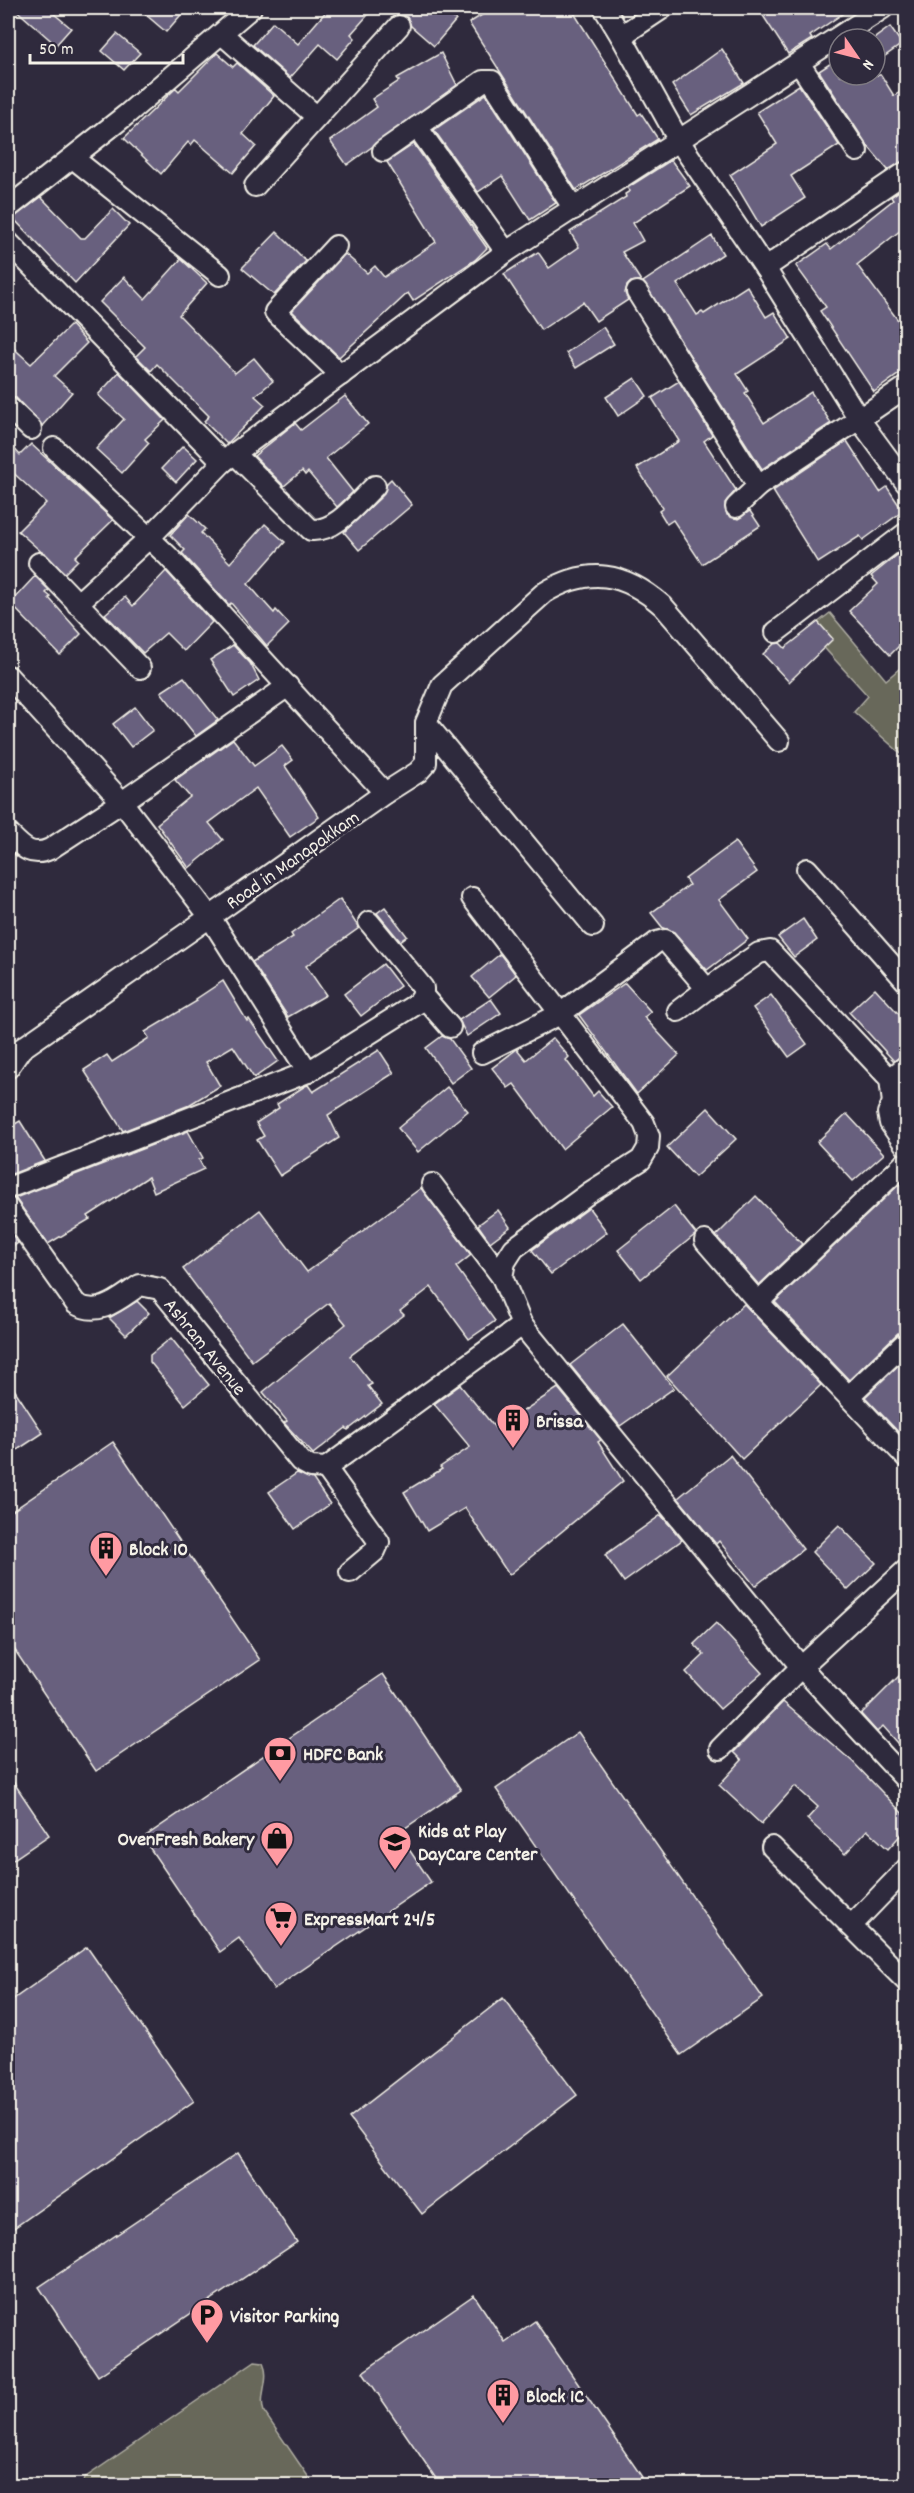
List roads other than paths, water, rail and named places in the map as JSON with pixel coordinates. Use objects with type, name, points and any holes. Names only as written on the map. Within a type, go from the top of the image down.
[{"type":"street","points":[[8,208],[73,158],[251,8]]},
{"type":"street","points":[[604,8],[679,141],[765,267],[859,419],[906,483]]},
{"type":"street","points":[[621,36],[663,8]]},
{"type":"street","points":[[77,604],[150,537],[229,457],[507,252],[883,8]]},
{"type":"street","points":[[255,186],[399,26]]},
{"type":"street","points":[[222,34],[317,117]]},
{"type":"street","points":[[799,63],[857,151]]},
{"type":"street","points":[[383,151],[483,81],[492,81],[574,209]]},
{"type":"street","points":[[417,128],[507,252]]},
{"type":"street","points":[[73,158],[220,275]]},
{"type":"street","points":[[765,267],[906,172]]},
{"type":"street","points":[[8,242],[229,457],[311,530],[321,531],[330,527],[375,486]]},
{"type":"street","points":[[336,246],[275,312],[341,375]]},
{"type":"street","points":[[637,292],[758,486]]},
{"type":"street","points":[[736,507],[758,486],[906,387]]},
{"type":"street","points":[[8,407],[31,429]]},
{"type":"street","points":[[54,448],[150,537],[224,614],[385,793]]},
{"type":"street","points":[[776,632],[906,533]]},
{"type":"street","points":[[39,562],[140,668]]},
{"type":"street","points":[[593,926],[426,723],[442,685],[544,593],[563,582],[585,576],[608,576],[626,580],[643,588],[663,606],[779,741]]},
{"type":"street","points":[[8,676],[122,802],[210,917],[21,1049],[8,1068]]},
{"type":"street","points":[[8,833],[28,851],[39,854],[122,802],[288,686]]},
{"type":"street","name":"Road in Manapakkam","points":[[308,1072],[210,917],[418,772],[426,763],[426,723]]},
{"type":"street","points":[[807,869],[906,981]]},
{"type":"street","points":[[472,898],[644,1123],[649,1136],[648,1148],[641,1160],[589,1193],[514,1248],[505,1262],[502,1277]]},
{"type":"street","points":[[8,1188],[308,1072],[418,1003],[423,996],[423,988],[369,922]]},
{"type":"street","points":[[482,1053],[560,1014],[657,942],[665,940],[672,946],[707,989]]},
{"type":"street","points":[[678,1011],[759,953],[770,951],[890,1079],[900,1098],[888,1113],[890,1124],[906,1146]]},
{"type":"street","points":[[423,996],[450,1027]]},
{"type":"street","points":[[890,1079],[906,1066]]},
{"type":"street","points":[[758,1302],[906,1162]]},
{"type":"street","points":[[432,1184],[502,1277],[522,1325],[801,1667],[906,1780]]},
{"type":"street","name":"Ashram Avenue","points":[[8,1208],[76,1304],[86,1310],[102,1309],[140,1285],[160,1289],[300,1461],[311,1467],[326,1468]]},
{"type":"street","points":[[705,1241],[758,1302],[906,1457]]},
{"type":"street","points":[[350,1572],[375,1551],[379,1542],[326,1468],[522,1325]]},
{"type":"street","points":[[849,1396],[906,1342]]},
{"type":"street","points":[[720,1749],[801,1667],[906,1570]]},
{"type":"street","points":[[772,1847],[906,1981]]},
{"type":"street","points":[[851,1926],[906,1869]]},
{"type":"place","name":"Brissa","points":[[513,1449]]},
{"type":"place","name":"Block 10","points":[[106,1577]]},
{"type":"place","name":"HDFC Bank","points":[[280,1782]]},
{"type":"place","name":"OvenFresh Bakery","points":[[277,1867]]},
{"type":"place","name":"Kids at Play DayCare Center","points":[[395,1871]]},
{"type":"place","name":"ExpressMart 24/5","points":[[281,1947]]},
{"type":"place","name":"Visitor Parking","points":[[207,2344]]},
{"type":"place","name":"Block 1C","points":[[503,2424]]}]
